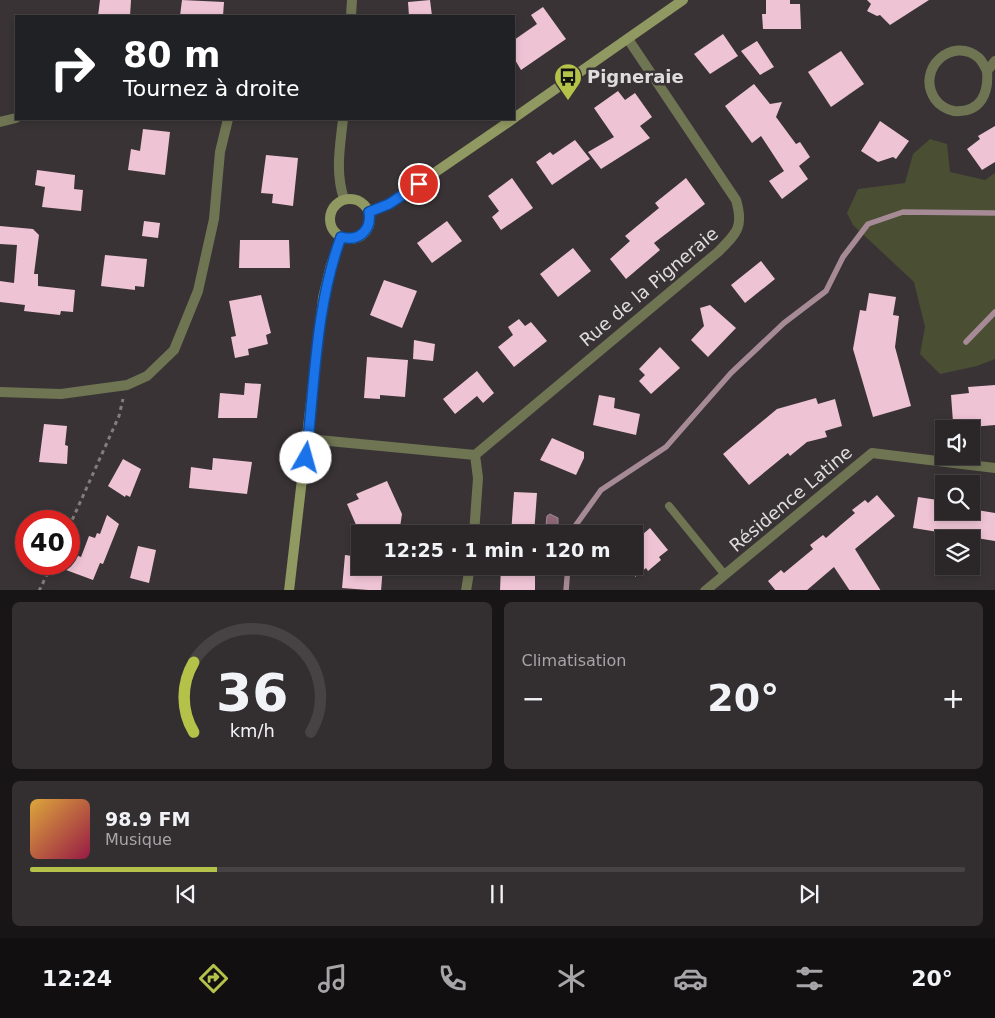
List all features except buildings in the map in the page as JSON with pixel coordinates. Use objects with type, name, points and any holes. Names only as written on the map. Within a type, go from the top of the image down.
[{"type":"street","points":[[351,15],[352,0]]},
{"type":"street","points":[[515,117],[683,0]]},
{"type":"street","name":"Rue de la Pigneraie","points":[[475,455],[710,258],[736,234],[741,217],[736,200],[628,40]]},
{"type":"street","points":[[987,71],[978,58],[964,51],[948,52],[936,62],[929,76],[930,91],[939,104],[953,111],[969,109],[982,100],[988,86],[987,71],[995,61]]},
{"type":"street","points":[[0,122],[15,118]]},
{"type":"street","points":[[0,392],[61,394],[127,385],[147,376],[174,350],[198,291],[214,219],[220,152],[228,120]]},
{"type":"street","points":[[344,120],[338,166],[339,184],[344,199]]},
{"type":"street","points":[[369,212],[389,204],[405,194],[510,120]]},
{"type":"street","points":[[344,199],[356,199],[362,202],[369,212],[370,218],[366,231],[355,238],[341,237],[332,229],[330,217],[334,206],[344,199]]},
{"type":"street","points":[[289,590],[323,298],[331,265],[341,237]]},
{"type":"street","points":[[308,439],[475,455],[478,478],[475,525]]},
{"type":"street","name":"Résidence Latine","points":[[705,590],[872,453],[995,468]]},
{"type":"street","points":[[466,590],[468,575]]},
{"type":"lane","points":[[669,506],[725,575]]},
{"type":"path","points":[[77,510],[119,416],[127,385]]},
{"type":"path","points":[[39,590],[46,575]]},
{"type":"green space","points":[[930,139],[947,144],[950,172],[985,180],[995,173],[995,359],[977,366],[940,374],[920,354],[925,327],[914,282],[853,225],[847,213],[858,189],[905,183],[913,154]]},
{"type":"shaded area","points":[[550,514],[558,518],[558,525],[546,525],[547,516]]},
{"type":"waterway","points":[[576,525],[601,490],[666,447],[731,373],[784,323],[826,291],[843,257],[868,224],[903,212],[995,213]]},
{"type":"waterway","points":[[966,342],[995,312]]},
{"type":"waterway","points":[[566,590],[567,575]]},
{"type":"place","name":"Pigneraie","points":[[568,101]]},
{"type":"route","points":[[306,458],[323,298],[331,265],[341,237],[348,239],[361,235],[369,225],[369,212],[389,204],[419,184]]}]
